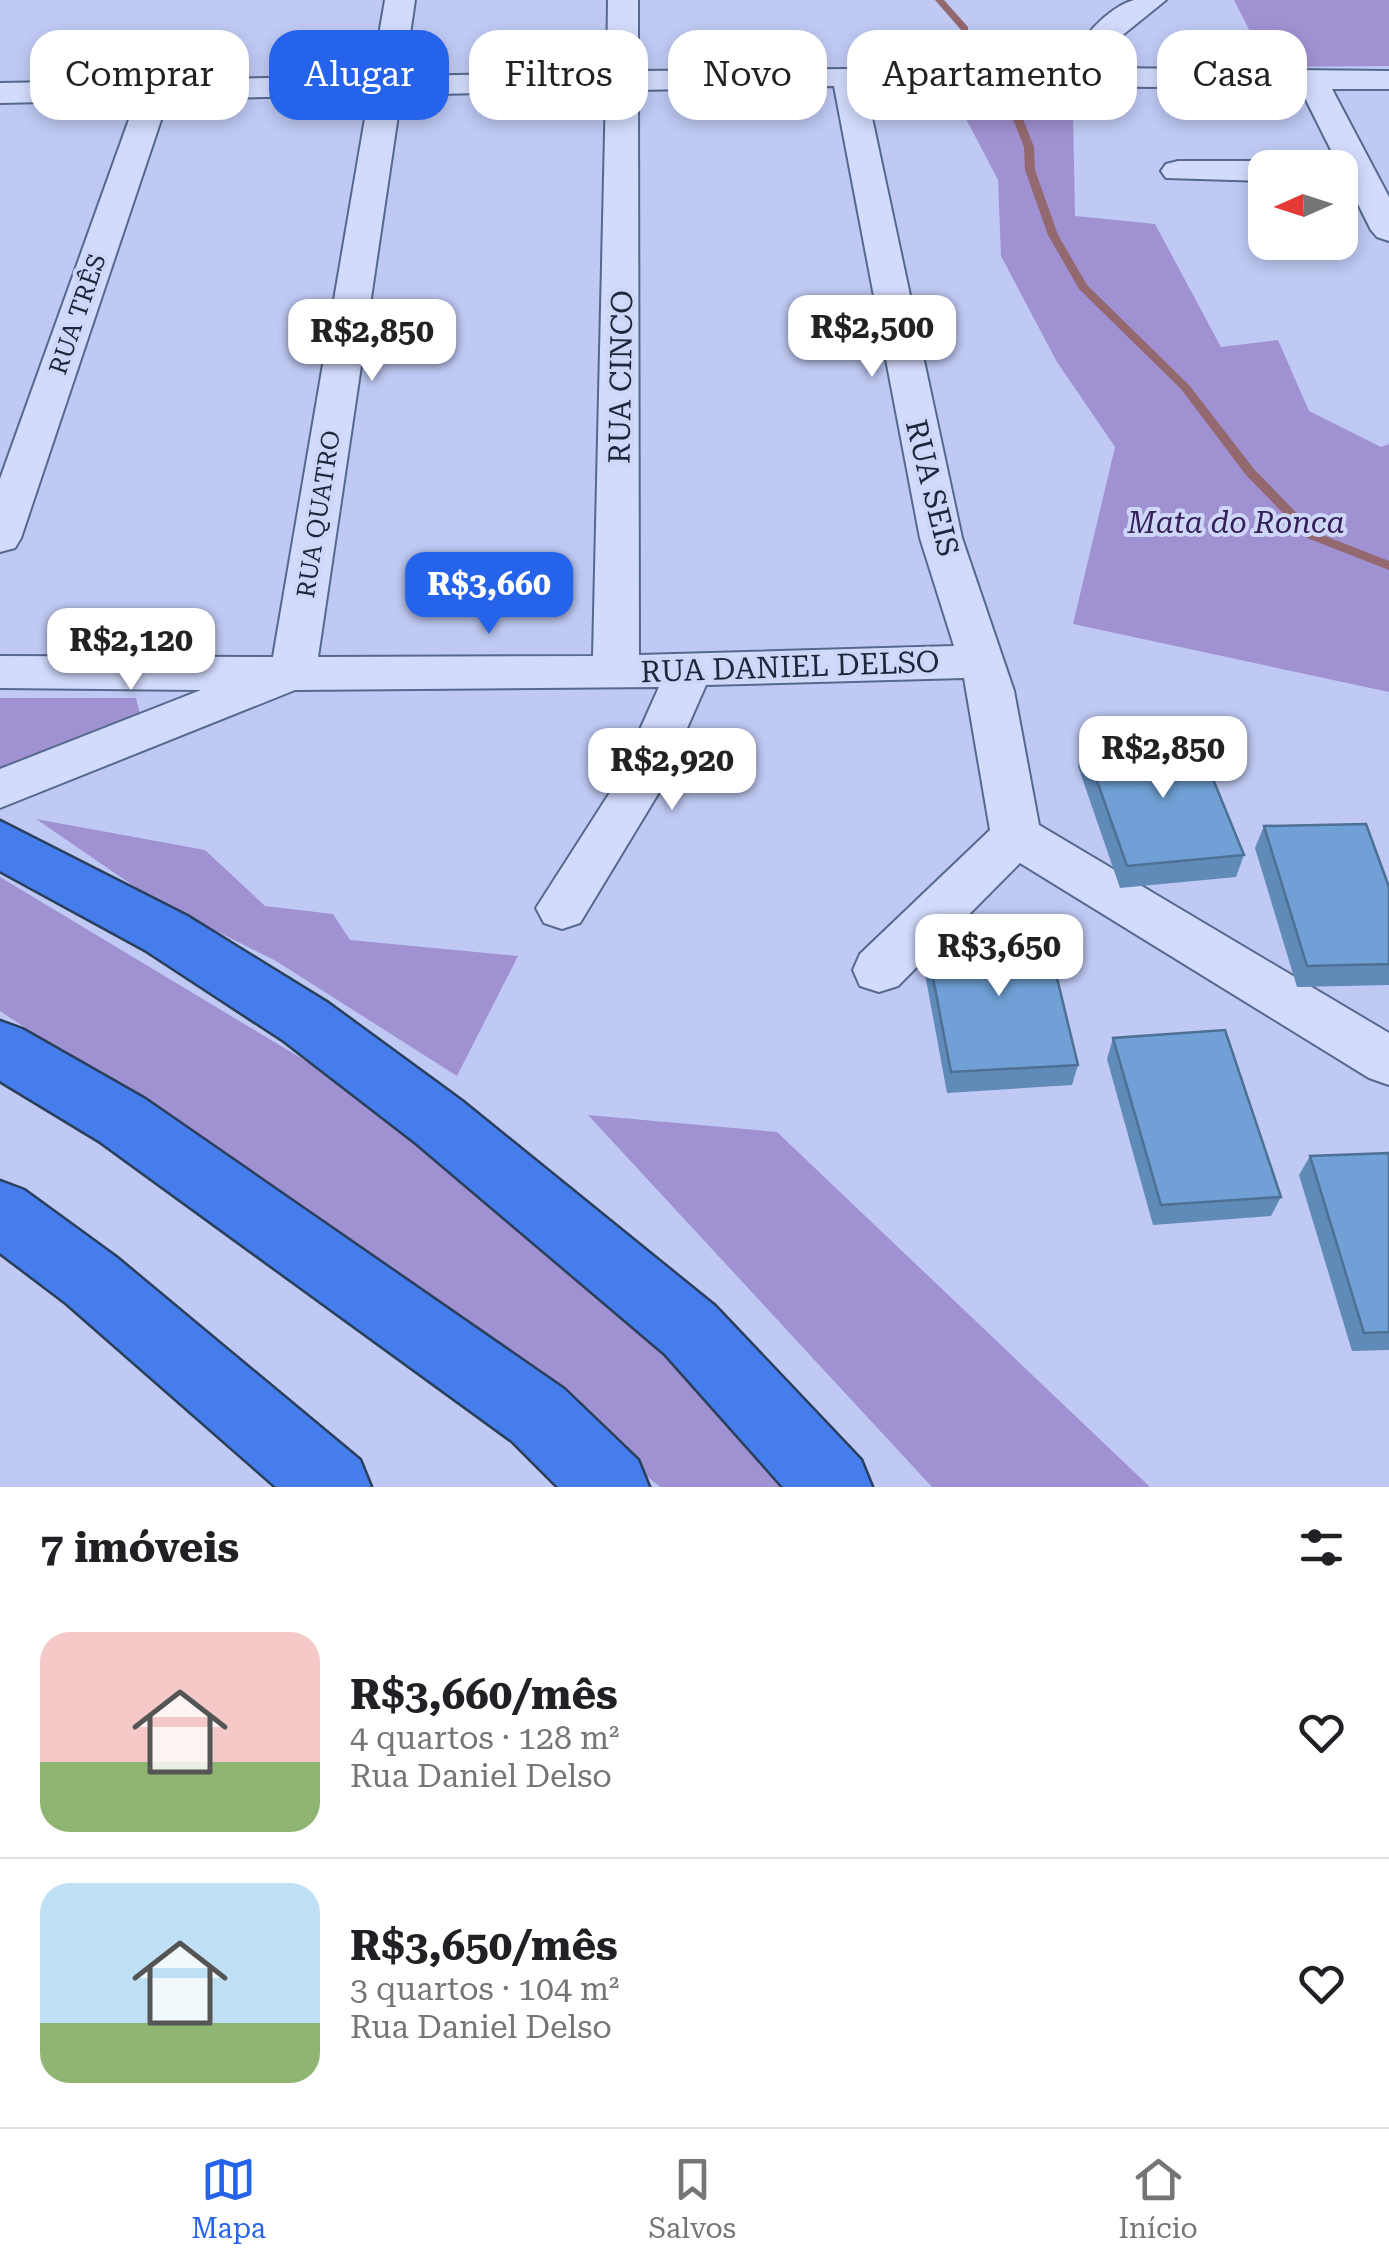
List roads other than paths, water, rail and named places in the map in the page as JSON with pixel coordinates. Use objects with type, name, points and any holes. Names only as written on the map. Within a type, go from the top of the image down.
[{"type":"highway","points":[[0,844],[50,867],[182,943],[306,1022],[439,1122],[690,1330],[834,1487]]},
{"type":"highway","points":[[0,1048],[122,1120],[522,1404],[611,1487]]},
{"type":"highway","points":[[0,1212],[91,1280],[333,1487]]},
{"type":"street","name":"RUA QUATRO","points":[[396,30],[400,0]]},
{"type":"street","name":"RUA CINCO","points":[[623,0],[624,30]]},
{"type":"street","points":[[1111,30],[1151,0]]},
{"type":"street","points":[[648,81],[847,77]]},
{"type":"street","points":[[1137,78],[1389,80]]},
{"type":"street","points":[[1311,80],[1341,150]]},
{"type":"street","points":[[0,93],[30,92]]},
{"type":"street","name":"RUA TRÊS","points":[[0,538],[145,120]]},
{"type":"street","name":"RUA QUATRO","points":[[293,673],[382,120]]},
{"type":"street","name":"RUA CINCO","points":[[616,672],[624,120]]},
{"type":"street","name":"RUA SEIS","points":[[857,120],[933,501],[998,721],[1016,836]]},
{"type":"street","points":[[1178,171],[1248,171]]},
{"type":"street","points":[[1358,182],[1389,230]]},
{"type":"street","name":"RUA DANIEL DELSO","points":[[0,672],[616,672],[980,661]]},
{"type":"street","points":[[562,908],[641,788],[671,725],[688,671]]},
{"type":"street","points":[[0,790],[95,748],[293,673]]},
{"type":"street","points":[[879,970],[1016,836],[1389,1061]]},
{"type":"waterway","points":[[939,0],[965,29]]},
{"type":"waterway","points":[[1018,120],[1029,147],[1030,170],[1053,235],[1083,287],[1185,387],[1250,472],[1311,535],[1389,566]]},
{"type":"park label","name":"Mata do Ronca","points":[[1236,523]]}]
